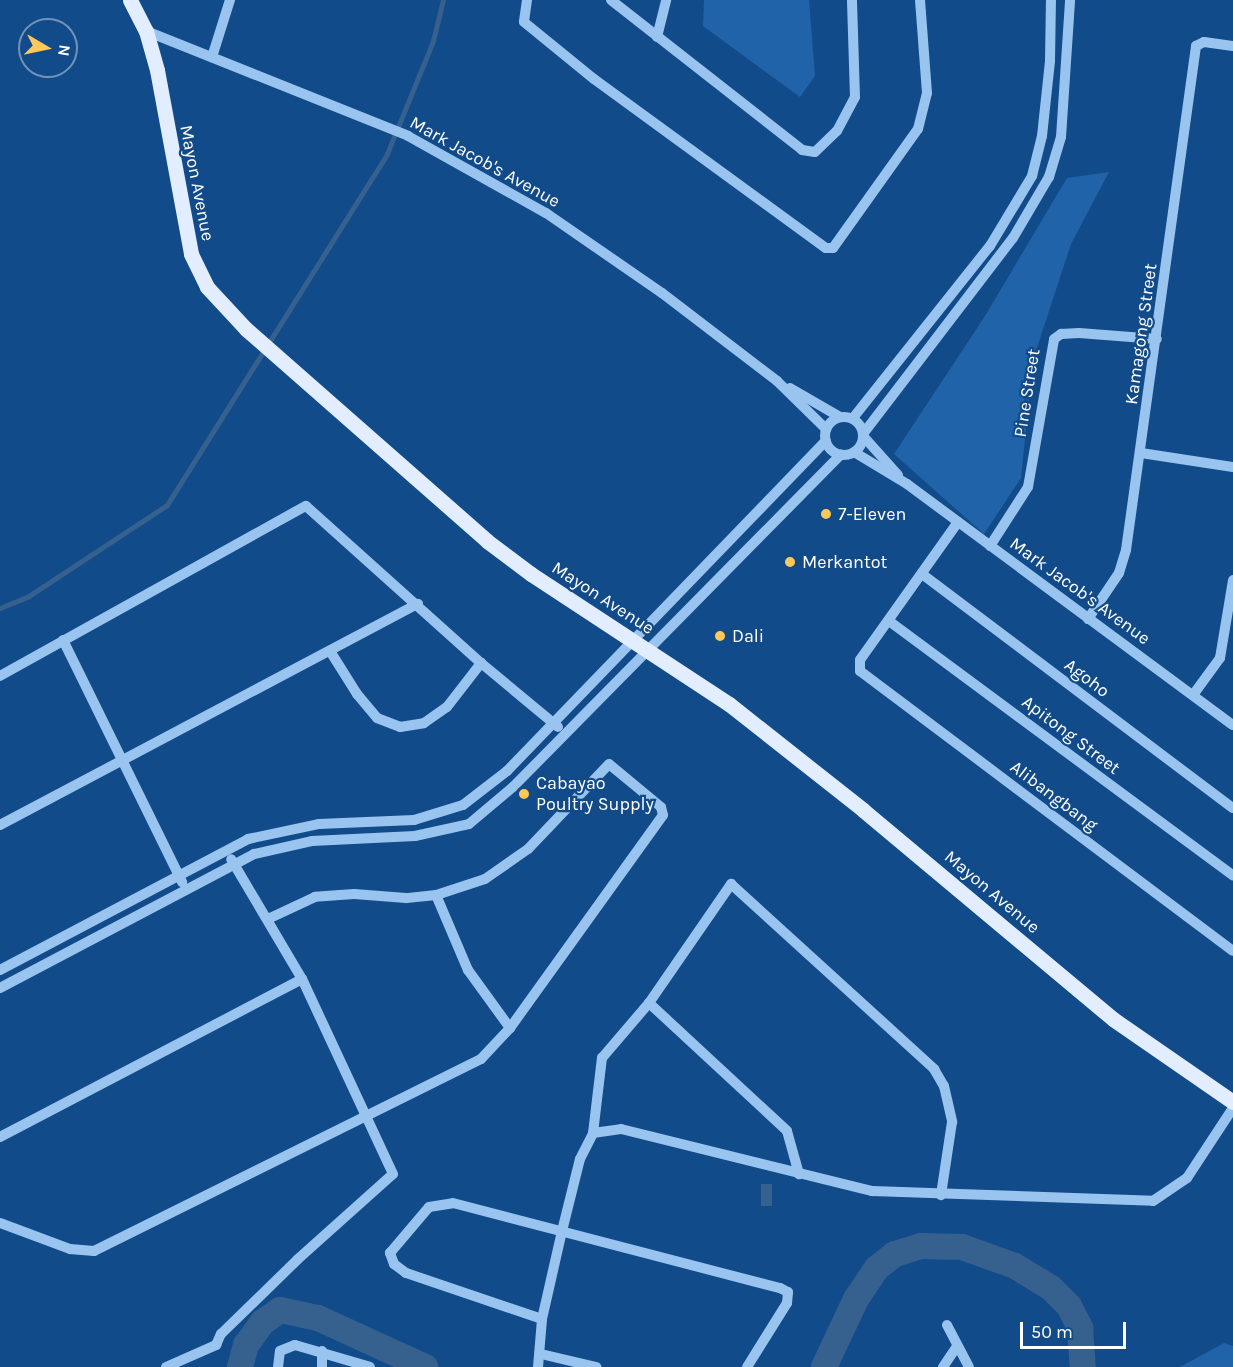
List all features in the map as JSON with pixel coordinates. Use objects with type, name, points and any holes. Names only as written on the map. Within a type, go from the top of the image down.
[{"type":"main road","name":"Mayon Avenue","points":[[130,0],[146,31],[157,70],[188,242],[207,287],[246,329],[457,517],[531,574],[729,704],[1113,1019],[1233,1102]]},
{"type":"street","points":[[212,57],[230,0]]},
{"type":"street","points":[[527,0],[524,22],[817,241],[833,248],[918,129],[927,93],[920,0]]},
{"type":"street","points":[[610,0],[802,150],[815,152],[837,131],[855,97],[852,0]]},
{"type":"street","points":[[657,37],[666,0]]},
{"type":"street","points":[[853,418],[990,246],[1032,176],[1042,136],[1049,71],[1051,0]]},
{"type":"street","points":[[0,970],[248,839],[319,824],[414,820],[463,805],[507,771],[553,723],[640,646],[840,454],[854,452],[863,436],[1013,238],[1048,177],[1061,137],[1070,0]]},
{"type":"street","name":"Mark Jacob's Avenue","points":[[146,31],[408,136],[546,213],[662,293],[777,381],[826,429]]},
{"type":"street","name":"Kamagong Street","points":[[1088,619],[1119,573],[1141,453],[1198,43],[1233,46]]},
{"type":"street","name":"Pine Street","points":[[990,546],[1028,488],[1054,339],[1061,334],[1079,333],[1157,339]]},
{"type":"street","name":"Mark Jacob's Avenue","points":[[777,381],[840,417]]},
{"type":"street","points":[[0,988],[254,854],[312,841],[415,836],[469,824],[513,787],[565,734],[640,646],[826,441],[826,429],[840,417],[853,418]]},
{"type":"street","points":[[853,418],[863,436]]},
{"type":"street","name":"Mark Jacob's Avenue","points":[[863,436],[907,484]]},
{"type":"street","points":[[826,441],[840,454]]},
{"type":"street","name":"Mark Jacob's Avenue","points":[[854,452],[907,484],[1233,726]]},
{"type":"street","points":[[1141,453],[1233,467]]},
{"type":"street","points":[[0,676],[306,506],[418,604],[480,663],[565,734]]},
{"type":"street","points":[[889,621],[958,522]]},
{"type":"street","name":"Agoho","points":[[922,574],[1233,808]]},
{"type":"street","points":[[1193,695],[1220,658],[1233,580]]},
{"type":"street","points":[[0,825],[120,759],[418,604]]},
{"type":"street","name":"Alibangbang","points":[[889,621],[859,664],[860,671],[1233,951]]},
{"type":"street","name":"Apitong Street","points":[[889,621],[1233,876]]},
{"type":"street","points":[[63,640],[186,889]]},
{"type":"street","points":[[330,651],[357,694],[377,718],[400,727],[424,723],[447,707],[480,663]]},
{"type":"street","points":[[0,1223],[70,1249],[94,1251],[481,1059],[510,1028],[661,822],[661,807],[609,764],[528,849],[485,879],[436,895],[315,897],[268,919]]},
{"type":"street","points":[[166,1367],[216,1345],[221,1334],[298,1259],[388,1181],[393,1174],[389,1160],[302,979],[227,851]]},
{"type":"street","points":[[538,1367],[541,1354],[542,1319],[562,1232],[580,1158],[593,1133],[602,1058],[649,1003],[732,884],[934,1069],[947,1093],[952,1122],[941,1195]]},
{"type":"street","points":[[436,895],[468,970],[510,1028]]},
{"type":"street","points":[[0,1137],[302,979]]},
{"type":"street","points":[[649,1003],[787,1131],[799,1174]]},
{"type":"street","points":[[593,1133],[621,1129],[872,1191],[1153,1201],[1187,1178],[1233,1108]]},
{"type":"street","points":[[542,1319],[406,1273],[394,1264],[390,1252],[416,1218],[439,1203],[453,1203],[788,1292],[787,1303],[747,1367]]},
{"type":"street","points":[[947,1325],[969,1367]]},
{"type":"street","points":[[278,1367],[280,1351],[295,1345],[322,1351],[369,1367]]},
{"type":"street","points":[[943,1367],[957,1346]]},
{"type":"street","points":[[322,1351],[322,1367]]},
{"type":"street","points":[[541,1354],[596,1367]]},
{"type":"shaded area","points":[[704,0],[809,0],[815,76],[800,97],[703,26]]},
{"type":"shaded area","points":[[1109,172],[1071,244],[1033,360],[1021,478],[984,534],[894,454],[985,316],[1067,178]]},
{"type":"shaded area","points":[[761,1184],[772,1184],[772,1206],[761,1206]]},
{"type":"shaded area","points":[[1224,1343],[1233,1346],[1233,1367],[1180,1367]]},
{"type":"waterway","points":[[0,608],[29,596],[167,505],[387,154],[433,41],[443,0]]},
{"type":"waterway","points":[[824,1367],[856,1299],[877,1268],[895,1254],[921,1246],[962,1247],[1015,1266],[1051,1288],[1069,1306],[1080,1328],[1083,1367]]},
{"type":"waterway","points":[[240,1367],[246,1345],[263,1322],[280,1310],[318,1318],[425,1367]]},
{"type":"place","name":"7-Eleven","points":[[826,514]]},
{"type":"place","name":"Merkantot","points":[[790,562]]},
{"type":"place","name":"Dali","points":[[720,636]]},
{"type":"place","name":"Cabayao Poultry Supply","points":[[524,794]]}]
